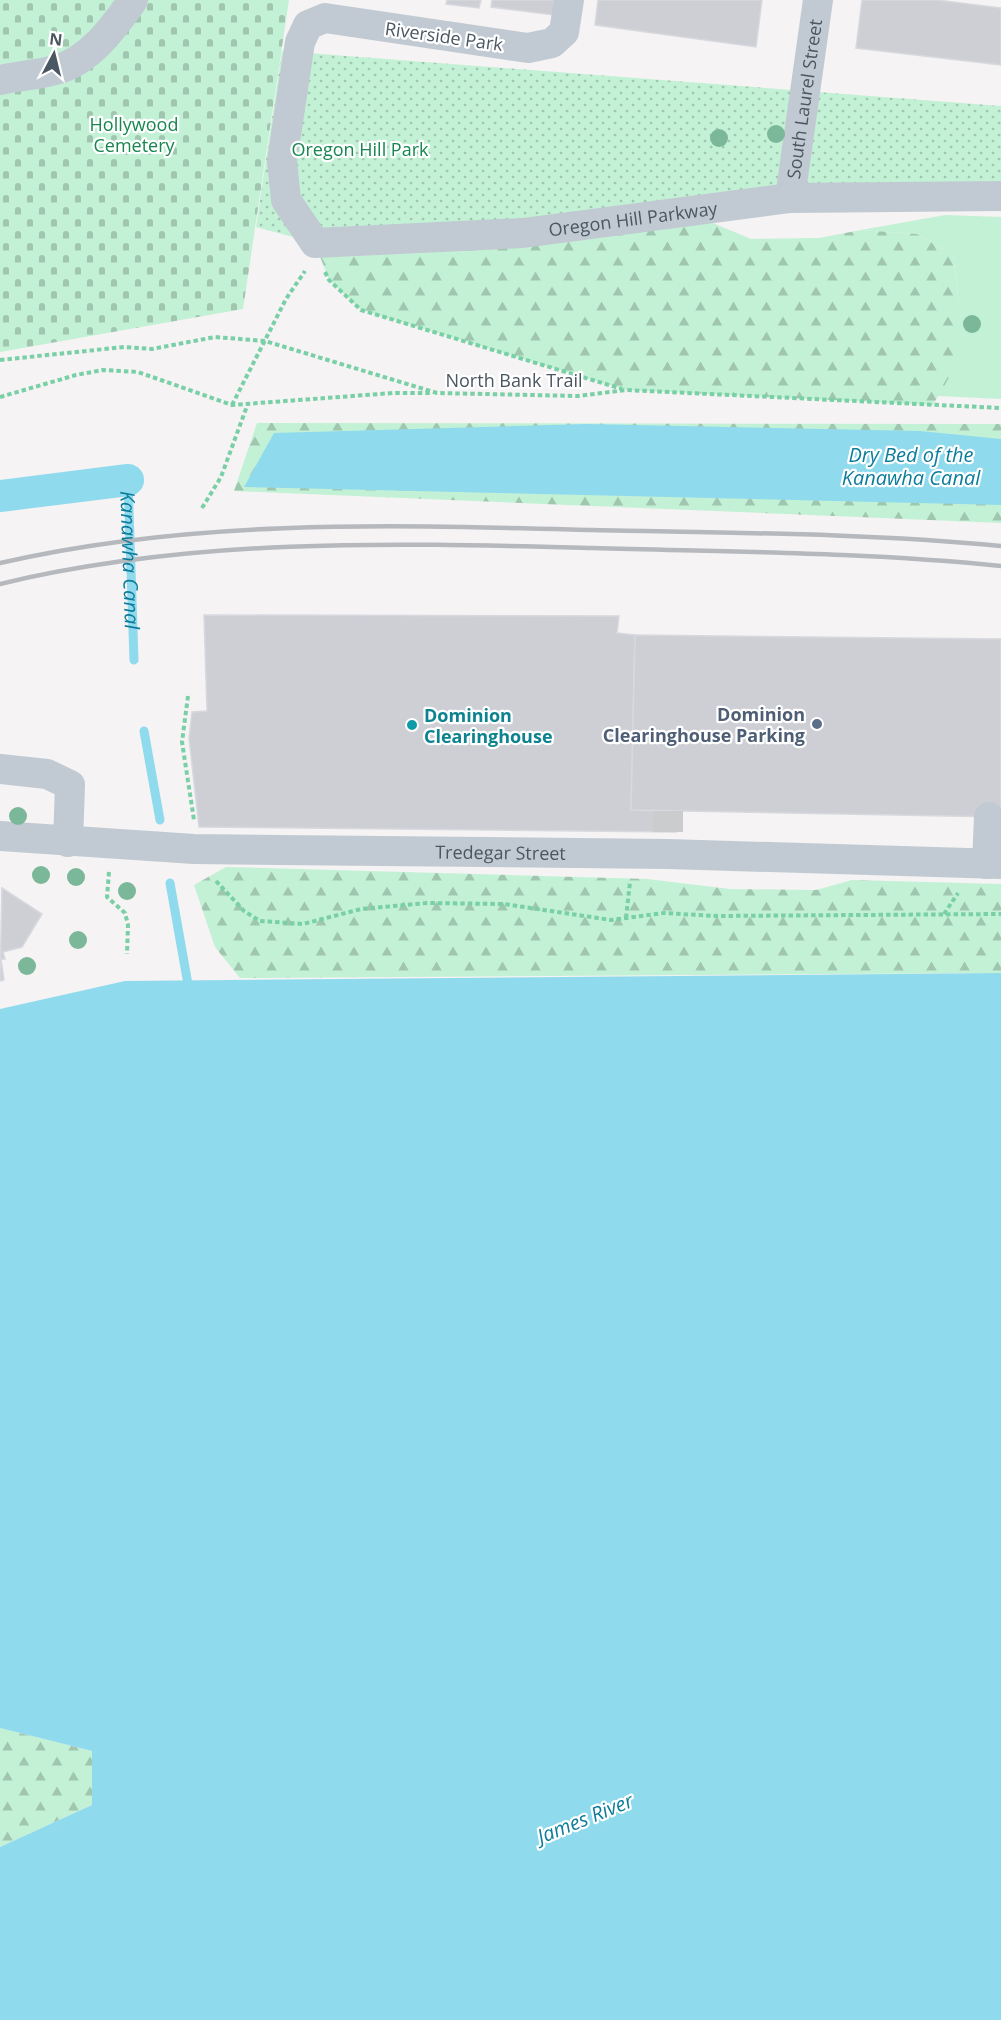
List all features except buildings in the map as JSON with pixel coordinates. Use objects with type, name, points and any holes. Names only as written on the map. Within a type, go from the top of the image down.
[{"type":"street","points":[[5,70],[56,70],[74,63],[108,33],[133,0]]},
{"type":"street","name":"Riverside Park","points":[[306,22],[325,18],[528,48],[552,43],[564,32],[569,0]]},
{"type":"street","name":"South Laurel Street","points":[[790,198],[818,0]]},
{"type":"street","points":[[306,22],[282,161],[286,200],[315,243]]},
{"type":"street","name":"Oregon Hill Parkway","points":[[315,243],[523,233],[790,198],[1001,196]]},
{"type":"street","points":[[0,769],[47,774],[70,785],[68,842]]},
{"type":"street","points":[[989,817],[994,864]]},
{"type":"street","name":"Tredegar Street","points":[[0,836],[194,849],[668,843],[994,864]]},
{"type":"path","points":[[315,243],[329,280],[361,309],[626,390]]},
{"type":"path","points":[[232,405],[286,299],[305,271]]},
{"type":"path","name":"North Bank Trail","points":[[0,360],[124,347],[152,349],[215,337],[265,341],[437,393],[578,396],[626,390],[1001,408]]},
{"type":"path","points":[[0,397],[76,375],[121,370],[165,380],[232,405],[247,406],[393,393],[437,393]]},
{"type":"path","points":[[202,508],[221,477],[247,406]]},
{"type":"path","points":[[188,696],[182,742],[195,830]]},
{"type":"path","points":[[109,868],[107,897],[125,913],[128,925],[127,954]]},
{"type":"path","points":[[626,918],[630,878]]},
{"type":"path","points":[[215,879],[244,911],[260,921],[303,924],[361,909],[427,903],[504,904],[611,920],[664,913],[716,916],[1001,914]]},
{"type":"path","points":[[944,914],[960,890]]},
{"type":"green space","name":"Hollywood Cemetery","points":[[0,0],[289,0],[243,309],[0,352]]},
{"type":"green space","name":"Oregon Hill Park","points":[[282,51],[1001,106],[1001,196],[315,243],[256,227]]},
{"type":"green space","points":[[687,212],[751,239],[819,238],[861,230],[917,234],[953,255],[959,314],[958,344],[949,376],[933,405],[626,390],[361,310],[329,280],[315,243]]},
{"type":"green space","points":[[945,215],[1001,217],[1001,399],[938,396],[952,361],[958,327],[958,293],[953,255],[917,234],[861,230]]},
{"type":"green space","name":"Dry Bed of the Kanawha Canal","points":[[257,423],[1001,424],[1001,523],[234,491]]},
{"type":"green space","points":[[226,867],[647,879],[730,889],[816,890],[852,880],[1001,884],[1001,973],[240,978],[215,947],[194,885]]},
{"type":"green space","points":[[0,1728],[92,1751],[92,1805],[0,1847]]},
{"type":"water","name":"Dry Bed of the Kanawha Canal","points":[[586,424],[920,431],[1001,439],[1001,505],[244,487],[274,433]]},
{"type":"water","name":"James River","points":[[1001,973],[1001,2020],[0,2020],[0,1847],[92,1805],[92,1751],[0,1728],[0,1009],[125,981]]},
{"type":"waterway","name":"Kanawha Canal","points":[[128,480],[134,660]]},
{"type":"waterway","name":"Kanawha Canal","points":[[0,496],[128,480]]},
{"type":"waterway","name":"Kanawha Canal","points":[[144,731],[160,820]]},
{"type":"waterway","name":"Kanawha Canal","points":[[170,883],[189,990]]},
{"type":"tunnel","points":[[668,811],[668,832]]},
{"type":"railway","points":[[0,563],[73,548],[147,538],[221,531],[369,526],[797,534],[899,538],[1001,546]]},
{"type":"railway","points":[[0,584],[73,569],[147,558],[295,546],[518,546],[797,553],[1001,566]]},
{"type":"place","name":"Dominion Clearinghouse Parking","points":[[817,724]]},
{"type":"place","name":"Dominion Clearinghouse","points":[[412,725]]}]
